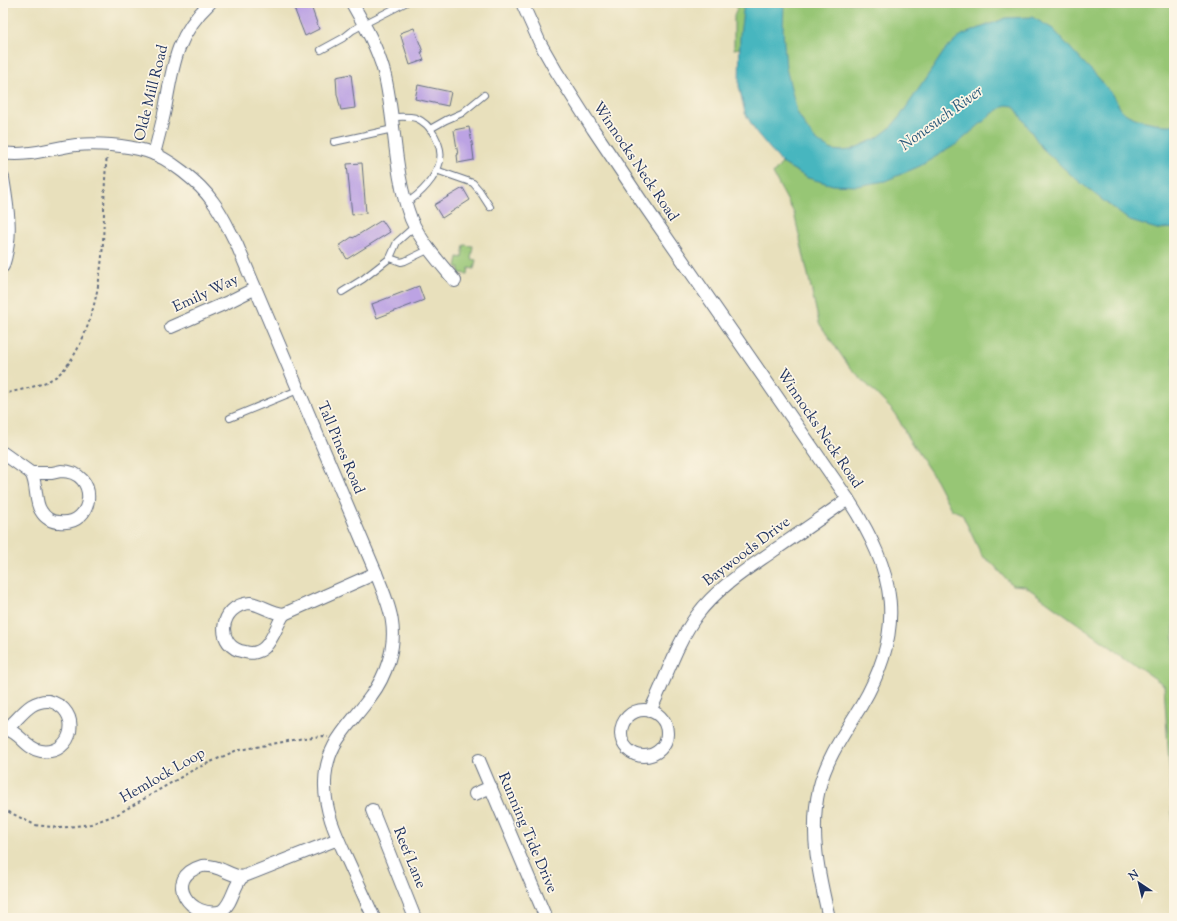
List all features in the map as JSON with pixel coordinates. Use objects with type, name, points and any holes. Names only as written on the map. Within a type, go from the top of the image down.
[{"type":"street","name":"Olde Mill Road","points":[[154,154],[178,48],[190,25],[210,3]]},
{"type":"street","points":[[352,3],[377,49],[386,84],[398,166],[406,203],[415,226],[430,250],[455,281]]},
{"type":"street","name":"Winnocks Neck Road","points":[[522,3],[540,43],[556,71],[640,199],[848,499],[872,538],[883,568],[890,597],[888,641],[883,659],[876,678],[833,753],[819,789],[815,817],[816,851],[820,882],[829,918]]},
{"type":"street","name":"Tall Pines Road","points":[[3,153],[15,154],[36,152],[80,145],[139,149],[154,154],[187,175],[205,192],[220,212],[237,245],[254,289],[277,339],[376,573],[390,611],[392,622],[392,640],[389,658],[384,673],[377,688],[336,740],[327,765],[325,788],[329,815],[338,839],[374,918]]},
{"type":"street","points":[[3,178],[10,224],[3,266]]},
{"type":"street","name":"Emily Way","points":[[171,327],[254,289]]},
{"type":"street","points":[[3,453],[32,473],[52,473],[65,471],[77,475],[83,481],[88,493],[88,501],[83,513],[77,519],[65,523],[56,522],[48,518],[42,513],[38,505],[37,492],[32,473]]},
{"type":"street","name":"Baywoods Drive","points":[[650,711],[684,635],[696,616],[711,599],[722,588],[848,499]]},
{"type":"street","points":[[284,614],[269,643],[259,650],[247,653],[239,651],[232,647],[226,637],[224,625],[226,617],[231,610],[238,606],[246,603],[254,604],[273,613],[284,614],[376,573]]},
{"type":"street","points":[[44,701],[53,702],[61,706],[69,717],[71,725],[70,734],[62,745],[55,750],[46,752],[33,749],[16,733],[4,729],[32,705],[44,701]]},
{"type":"street","name":"Running Tide Drive","points":[[479,760],[546,918]]},
{"type":"street","points":[[475,794],[491,787]]},
{"type":"street","name":"Reef Lane","points":[[372,810],[415,918]]},
{"type":"street","points":[[370,839],[382,835]]},
{"type":"street","points":[[242,877],[235,876],[212,866],[198,868],[190,873],[184,880],[182,890],[184,899],[188,907],[196,913],[205,916],[214,915],[226,907],[231,899],[237,882],[242,877],[338,839]]},
{"type":"lane","points":[[320,50],[343,38],[353,30],[405,3]]},
{"type":"lane","points":[[430,129],[462,113],[484,95]]},
{"type":"lane","points":[[334,142],[392,123],[405,117],[417,119],[430,129],[437,142],[440,153],[440,161],[436,170],[423,189],[406,203]]},
{"type":"lane","points":[[436,170],[473,183],[490,207]]},
{"type":"lane","points":[[342,292],[364,279],[390,258],[397,242],[415,226]]},
{"type":"lane","points":[[390,258],[401,262],[430,250]]},
{"type":"lane","points":[[230,418],[298,390]]},
{"type":"path","points":[[3,394],[52,379],[61,373],[69,363],[81,342],[96,298],[101,262],[104,178],[109,146]]},
{"type":"path","name":"Hemlock Loop","points":[[3,810],[35,826],[60,828],[92,824],[118,814],[193,770],[235,751],[304,738],[323,736],[336,740]]},
{"type":"green space","points":[[733,3],[1174,3],[1174,127],[1125,119],[1096,84],[894,128],[856,153],[816,148],[788,95],[782,41],[734,49],[734,16],[737,9]]},
{"type":"green space","points":[[1009,99],[1107,204],[1127,217],[1157,229],[1174,228],[1174,841],[1164,685],[1025,586],[1012,585],[992,563],[982,556],[962,514],[951,509],[936,480],[908,438],[893,411],[848,365],[819,323],[794,213],[773,174],[782,163],[808,178]]},
{"type":"green space","points":[[464,245],[473,246],[471,259],[476,260],[474,269],[469,268],[468,274],[459,273],[460,268],[456,267],[458,257],[462,258]]},
{"type":"water","name":"Nonesuch River","points":[[744,3],[784,3],[783,31],[786,68],[797,112],[815,139],[832,150],[841,151],[851,150],[877,138],[890,128],[901,115],[945,50],[962,35],[1006,18],[1032,17],[1053,29],[1097,76],[1111,93],[1122,111],[1140,120],[1164,125],[1174,125],[1174,228],[1157,229],[1130,221],[1070,174],[1042,148],[1014,106],[1006,105],[992,114],[957,144],[920,166],[885,181],[857,186],[833,185],[808,178],[782,163],[756,132],[745,113],[739,86],[740,35]]},
{"type":"building","points":[[292,3],[308,3],[309,6],[311,6],[319,29],[305,36]]},
{"type":"building","points":[[414,28],[423,52],[421,52],[424,60],[410,65],[400,33]]},
{"type":"building","points":[[351,74],[355,108],[341,110],[337,94],[336,77]]},
{"type":"building","points":[[418,85],[451,92],[448,106],[415,99]]},
{"type":"building","points":[[469,127],[474,160],[458,163],[454,130]]},
{"type":"building","points":[[362,163],[366,213],[352,215],[347,164]]},
{"type":"building","points":[[463,188],[470,200],[442,218],[434,205]]},
{"type":"building","points":[[382,220],[390,232],[347,259],[339,246]]},
{"type":"building","points":[[419,286],[424,300],[377,318],[372,304]]}]
